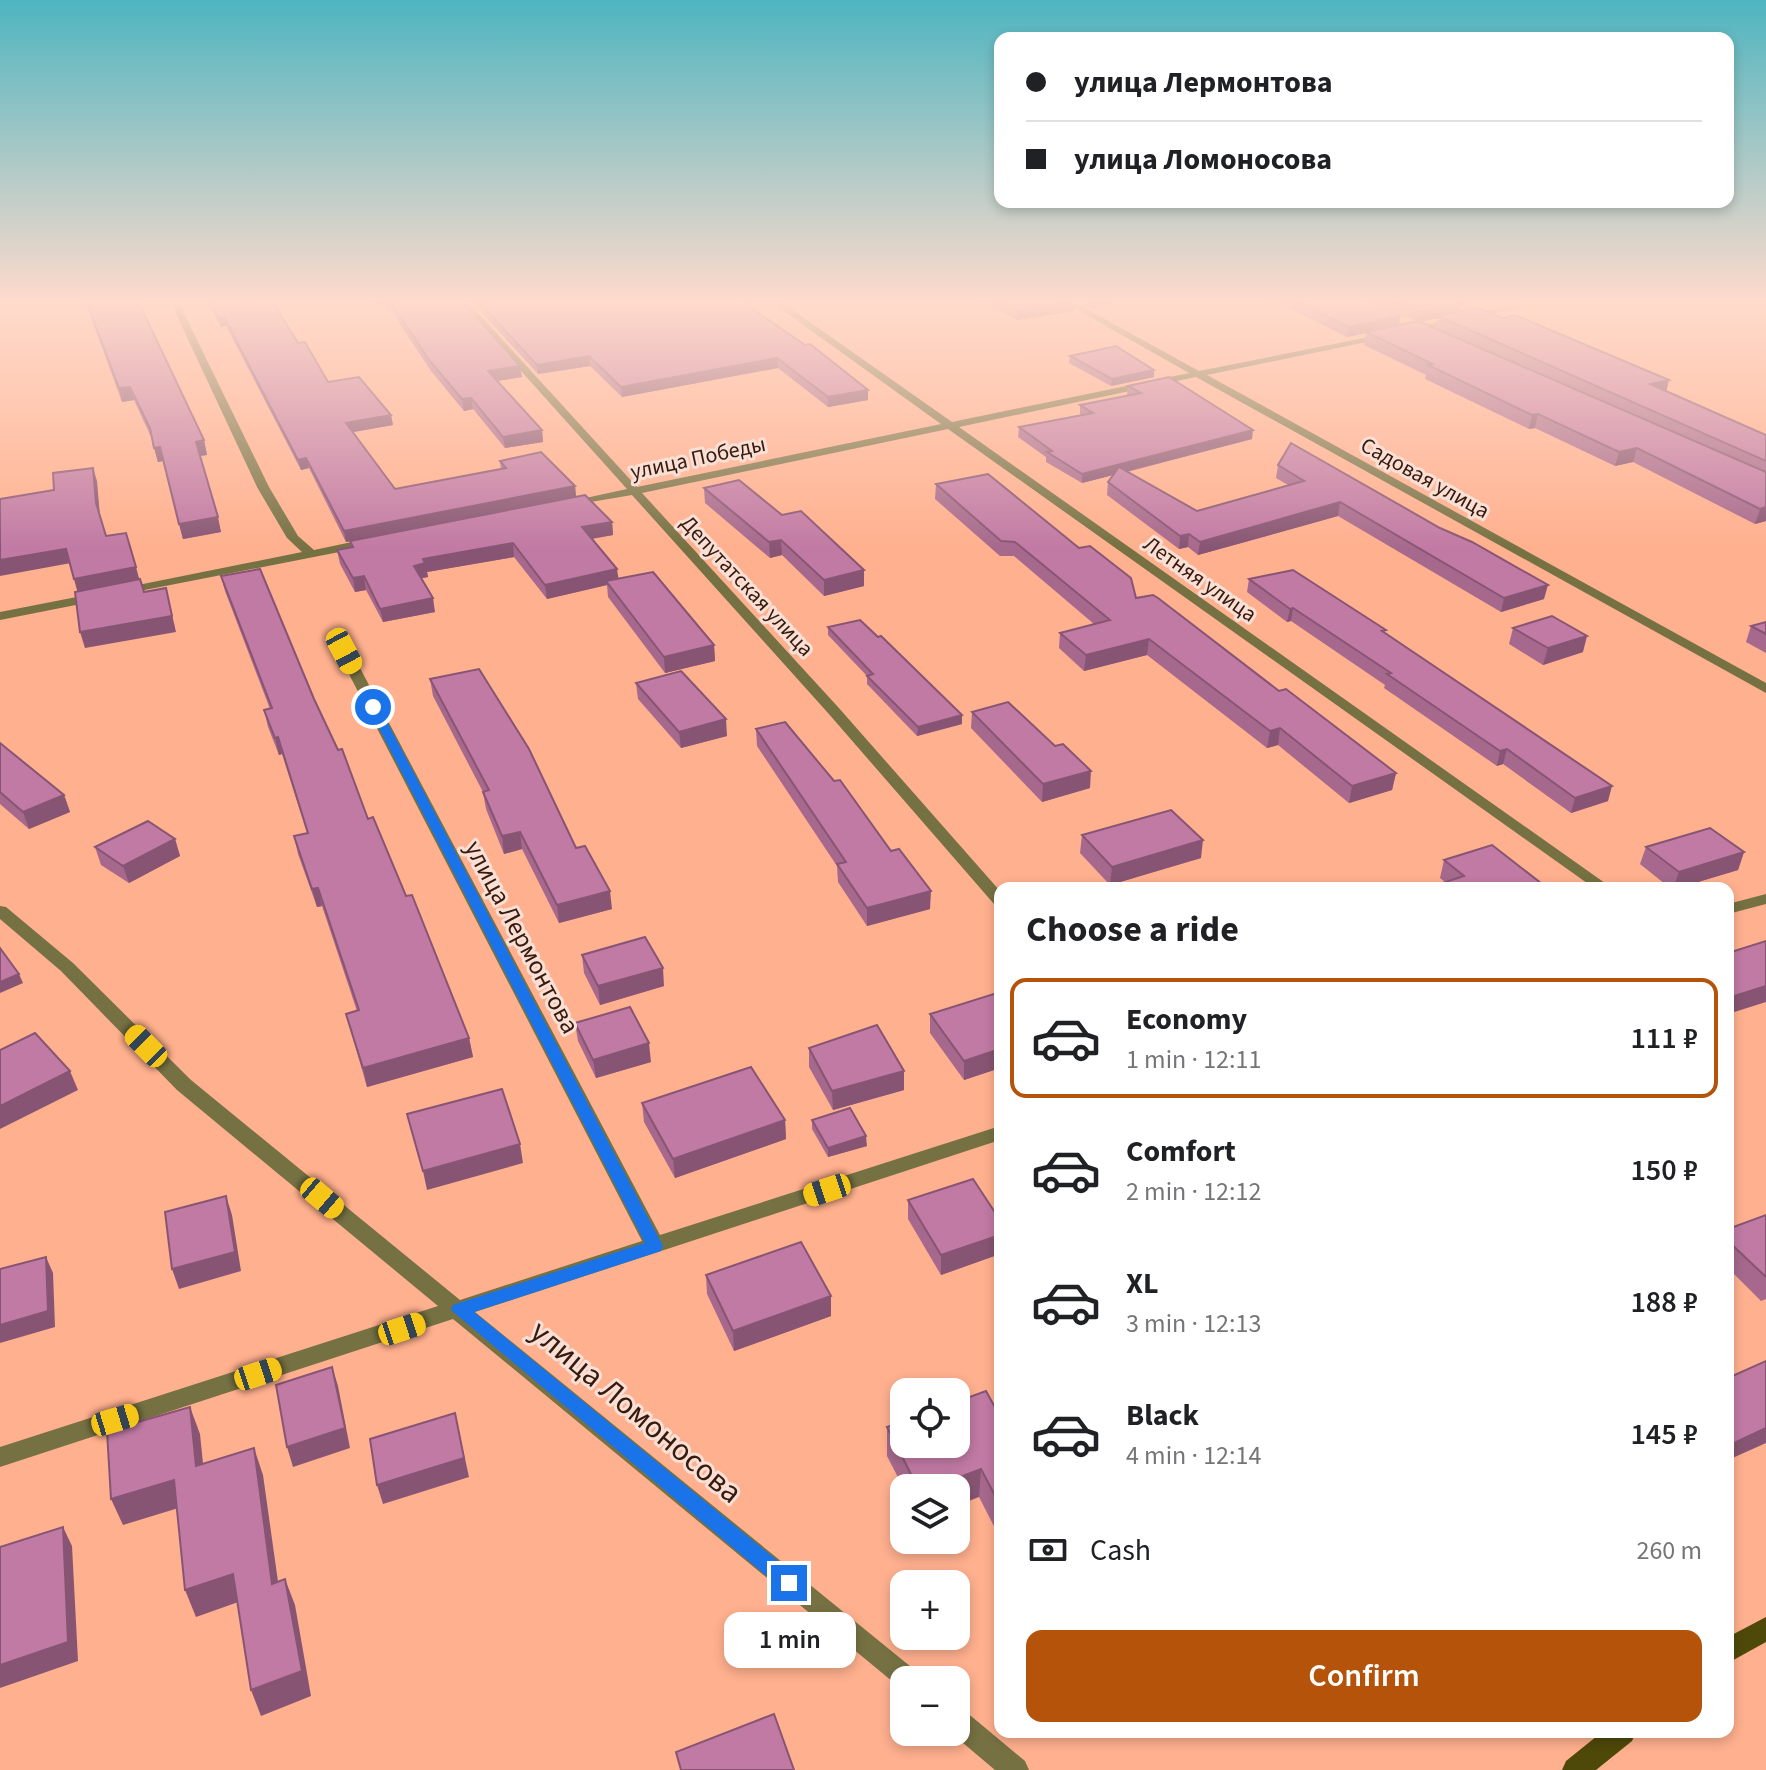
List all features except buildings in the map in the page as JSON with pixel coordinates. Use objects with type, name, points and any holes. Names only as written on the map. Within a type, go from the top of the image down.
[{"type":"main road","points":[[1734,1648],[1766,1629]]},
{"type":"main road","points":[[1575,1770],[1615,1738]]},
{"type":"street","points":[[214,384],[263,487],[293,538],[311,554]]},
{"type":"street","name":"Депутатская улица","points":[[536,384],[833,710],[994,894]]},
{"type":"street","name":"Летняя улица","points":[[889,384],[1595,882]]},
{"type":"street","name":"улица Победы","points":[[557,507],[1159,384]]},
{"type":"street","name":"Садовая улица","points":[[1216,384],[1766,689]]},
{"type":"street","points":[[0,616],[387,539]]},
{"type":"street","name":"улица Лермонтова","points":[[344,651],[655,1246]]},
{"type":"street","points":[[1734,907],[1766,899]]},
{"type":"street","name":"улица Ломоносова","points":[[0,911],[67,967],[184,1085],[890,1666]]},
{"type":"street","points":[[0,1457],[994,1135]]},
{"type":"street","points":[[970,1732],[1016,1770]]},
{"type":"route","points":[[373,707],[655,1246],[459,1310],[789,1583]]}]
